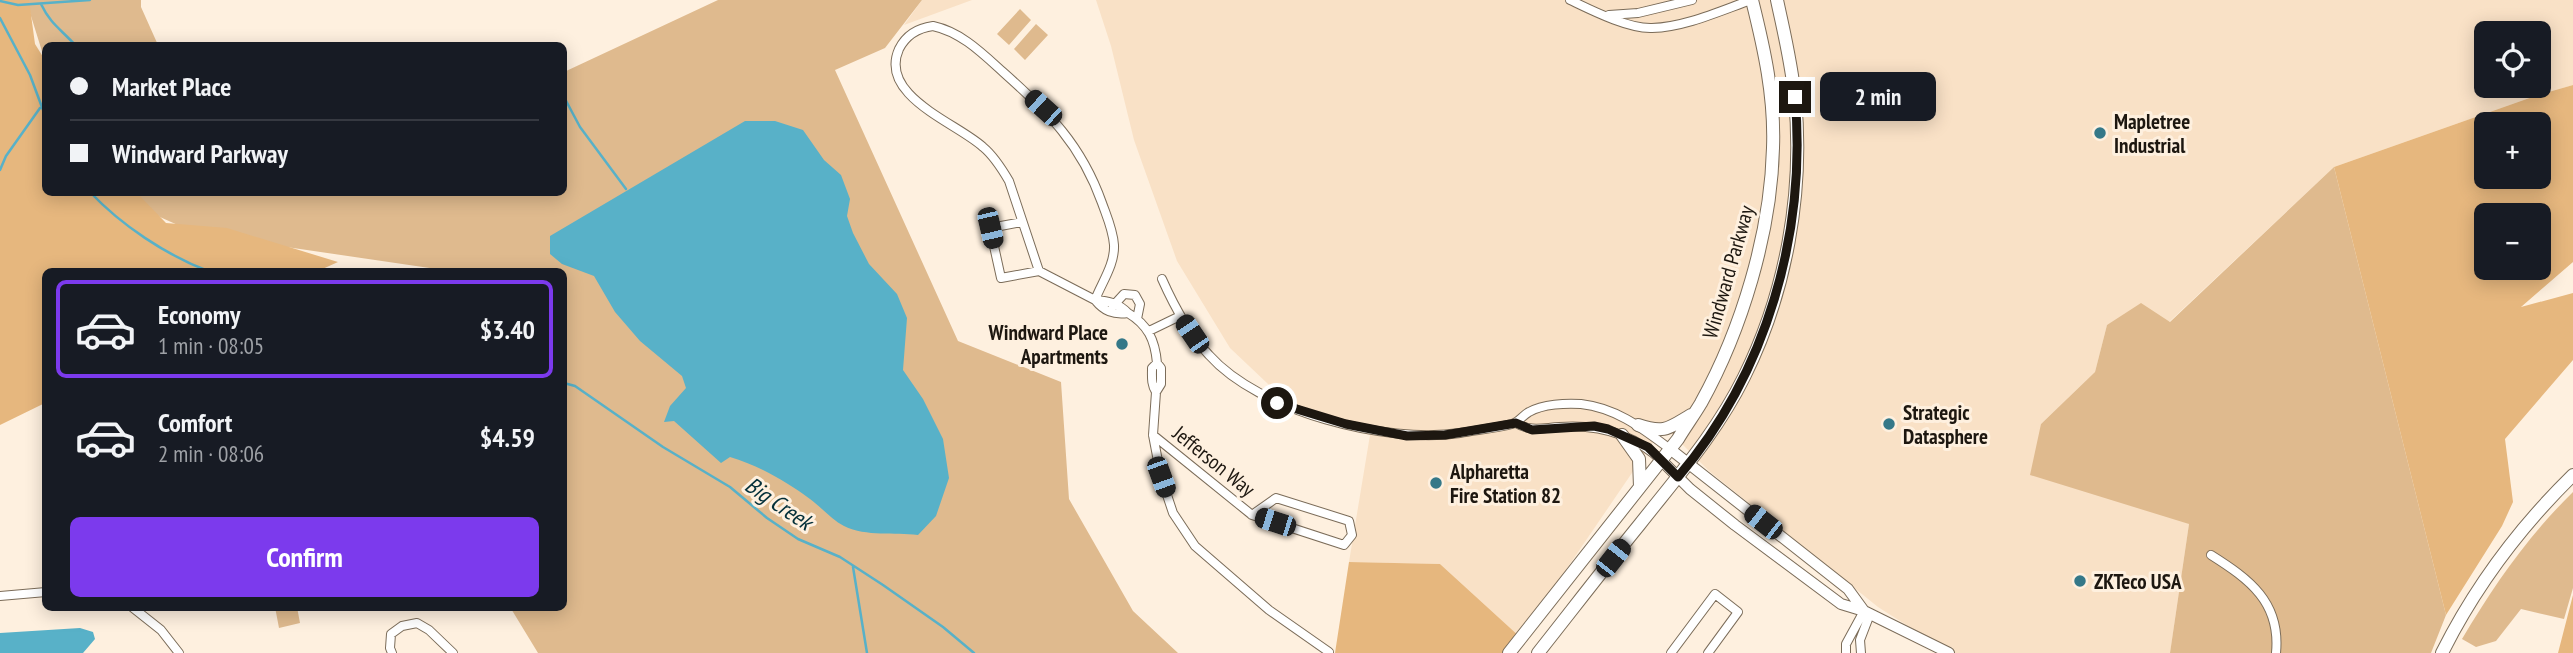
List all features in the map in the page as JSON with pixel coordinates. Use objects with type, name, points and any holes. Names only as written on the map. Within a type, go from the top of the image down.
[{"type":"main road","name":"Windward Parkway","points":[[1508,653],[1662,461],[1695,413],[1727,349],[1740,315],[1771,190],[1773,146],[1769,77],[1751,0]]},
{"type":"main road","points":[[1538,653],[1688,465],[1732,398],[1753,357],[1772,308],[1786,250],[1794,200],[1797,118],[1793,78],[1777,0]]},
{"type":"main road","points":[[1638,425],[1665,430],[1695,413]]},
{"type":"main road","points":[[1622,435],[1639,459],[1640,487]]},
{"type":"main road","points":[[2442,653],[2475,592],[2504,550],[2548,499],[2573,475]]},
{"type":"street","points":[[1570,0],[1634,26],[1651,28],[1681,23],[1751,0]]},
{"type":"street","points":[[1603,14],[1638,13],[1692,0]]},
{"type":"street","points":[[1039,271],[1009,181],[986,149],[920,105],[900,82],[897,55],[909,36],[921,27],[947,29],[977,48],[1052,118],[1078,151],[1095,185],[1114,243],[1114,256],[1095,300]]},
{"type":"street","points":[[1022,222],[990,228],[1002,278],[1039,271],[1095,300],[1121,306],[1149,331],[1156,348],[1157,363],[1161,368],[1152,384],[1156,392],[1153,435],[1161,477],[1174,513],[1195,546],[1269,610],[1329,652]]},
{"type":"street","points":[[1162,279],[1180,316],[1210,356],[1228,373],[1266,397],[1308,413],[1407,436],[1445,435],[1516,423],[1535,409],[1580,404],[1604,408],[1638,425],[1670,449],[1848,589],[1867,613]]},
{"type":"street","points":[[1111,312],[1114,303],[1128,293],[1135,295],[1140,304],[1137,318]]},
{"type":"street","points":[[1095,300],[1103,310],[1118,315],[1128,313]]},
{"type":"street","points":[[1149,331],[1180,316]]},
{"type":"street","points":[[1516,423],[1532,430],[1594,426],[1648,447],[1699,497],[1841,604],[1867,613],[1949,653]]},
{"type":"street","name":"Jefferson Way","points":[[1153,435],[1252,515],[1343,545],[1352,535],[1349,521],[1276,498],[1252,515]]},
{"type":"street","points":[[1794,570],[1804,554]]},
{"type":"street","points":[[2211,555],[2254,584],[2275,622],[2276,653]]},
{"type":"street","points":[[0,597],[42,592]]},
{"type":"street","points":[[1671,653],[1715,594],[1738,612],[1708,653]]},
{"type":"street","points":[[137,611],[161,630],[178,653]]},
{"type":"street","points":[[1861,653],[1860,640],[1867,613]]},
{"type":"street","points":[[1846,648],[1867,613]]},
{"type":"street","points":[[392,653],[391,634],[402,626],[417,623],[429,630],[453,653]]},
{"type":"street","points":[[1846,648],[1860,640]]},
{"type":"shaded area","points":[[0,0],[29,0],[35,44],[42,55],[42,196],[140,196],[166,223],[227,228],[338,262],[325,268],[42,268],[42,404],[0,425]]},
{"type":"shaded area","points":[[26,0],[141,0],[141,7],[157,42],[42,42],[42,51]]},
{"type":"shaded area","points":[[718,0],[922,0],[885,48],[835,70],[958,341],[1061,382],[1069,499],[1133,611],[1178,653],[538,653],[512,611],[567,611],[567,268],[430,268],[198,234],[113,196],[567,196],[567,71]]},
{"type":"shaded area","points":[[922,0],[972,0],[904,25]]},
{"type":"shaded area","points":[[1096,0],[2573,0],[2573,85],[2551,91],[2551,21],[2474,21],[2474,98],[2530,98],[2490,112],[2474,112],[2474,118],[2334,167],[2169,322],[2107,325],[2095,372],[2041,424],[2189,524],[2170,653],[1955,653],[1952,647],[1947,647],[1908,626],[1878,607],[1709,471],[1664,426],[1520,637],[1440,564],[1349,562],[1370,435],[1304,418],[1230,348],[1177,261],[1134,140],[1111,46]]},
{"type":"shaded area","points":[[1020,9],[1031,20],[1009,45],[997,34]]},
{"type":"shaded area","points":[[1036,24],[1048,35],[1025,60],[1014,49]]},
{"type":"shaded area","points":[[2573,85],[2573,262],[2521,307],[2573,293],[2573,360],[2505,439],[2513,502],[2502,526],[2446,615],[2334,167],[2474,118],[2474,189],[2551,189],[2551,112],[2490,112],[2530,98],[2551,98],[2551,91]]},
{"type":"shaded area","points":[[2334,167],[2446,615],[2431,653],[2170,653],[2189,524],[2030,475],[2041,424],[2095,372],[2107,325],[2141,303],[2170,322]]},
{"type":"shaded area","points":[[2573,492],[2573,588],[2564,619],[2521,609],[2496,641],[2476,647],[2462,639],[2513,562],[2541,526]]},
{"type":"shaded area","points":[[1349,562],[1440,564],[1520,637],[1507,653],[1335,653]]},
{"type":"shaded area","points":[[2573,595],[2573,653],[2558,653]]},
{"type":"shaded area","points":[[276,611],[298,611],[300,623],[279,628]]},
{"type":"water","points":[[745,121],[775,121],[803,130],[824,160],[841,175],[850,199],[847,216],[853,233],[869,264],[897,294],[907,318],[903,370],[923,399],[943,439],[949,478],[936,516],[918,535],[871,533],[844,526],[782,480],[730,457],[721,463],[674,421],[664,422],[670,406],[686,388],[682,376],[640,341],[615,312],[594,276],[562,264],[550,254],[550,236]]},
{"type":"water","points":[[80,628],[93,632],[95,639],[83,653],[0,653],[0,633]]},
{"type":"waterway","points":[[0,1],[18,5],[90,0]]},
{"type":"waterway","points":[[41,4],[53,22],[72,42]]},
{"type":"waterway","name":"Big Creek","points":[[0,18],[30,75],[42,107]]},
{"type":"waterway","points":[[567,103],[580,127],[626,189]]},
{"type":"waterway","points":[[0,170],[6,156],[40,108]]},
{"type":"waterway","name":"Big Creek","points":[[94,196],[145,238],[176,257],[201,268]]},
{"type":"waterway","name":"Big Creek","points":[[567,384],[575,386],[663,447],[730,487],[767,518],[798,539],[840,557],[883,585],[943,627],[974,653]]},
{"type":"waterway","points":[[853,567],[867,653]]},
{"type":"place","name":"Mapletree Industrial","points":[[2100,133]]},
{"type":"place","name":"Windward Place Apartments","points":[[1122,344]]},
{"type":"place","name":"Strategic Datasphere","points":[[1889,424]]},
{"type":"place","name":"Alpharetta Fire Station 82","points":[[1436,483]]},
{"type":"place","name":"ZKTeco USA","points":[[2080,581]]},
{"type":"route","points":[[1277,403],[1346,424],[1407,436],[1445,435],[1516,423],[1532,430],[1594,426],[1608,429],[1648,447],[1678,477],[1701,448],[1732,398],[1753,357],[1772,308],[1784,263],[1794,200],[1797,147],[1795,97]]}]
